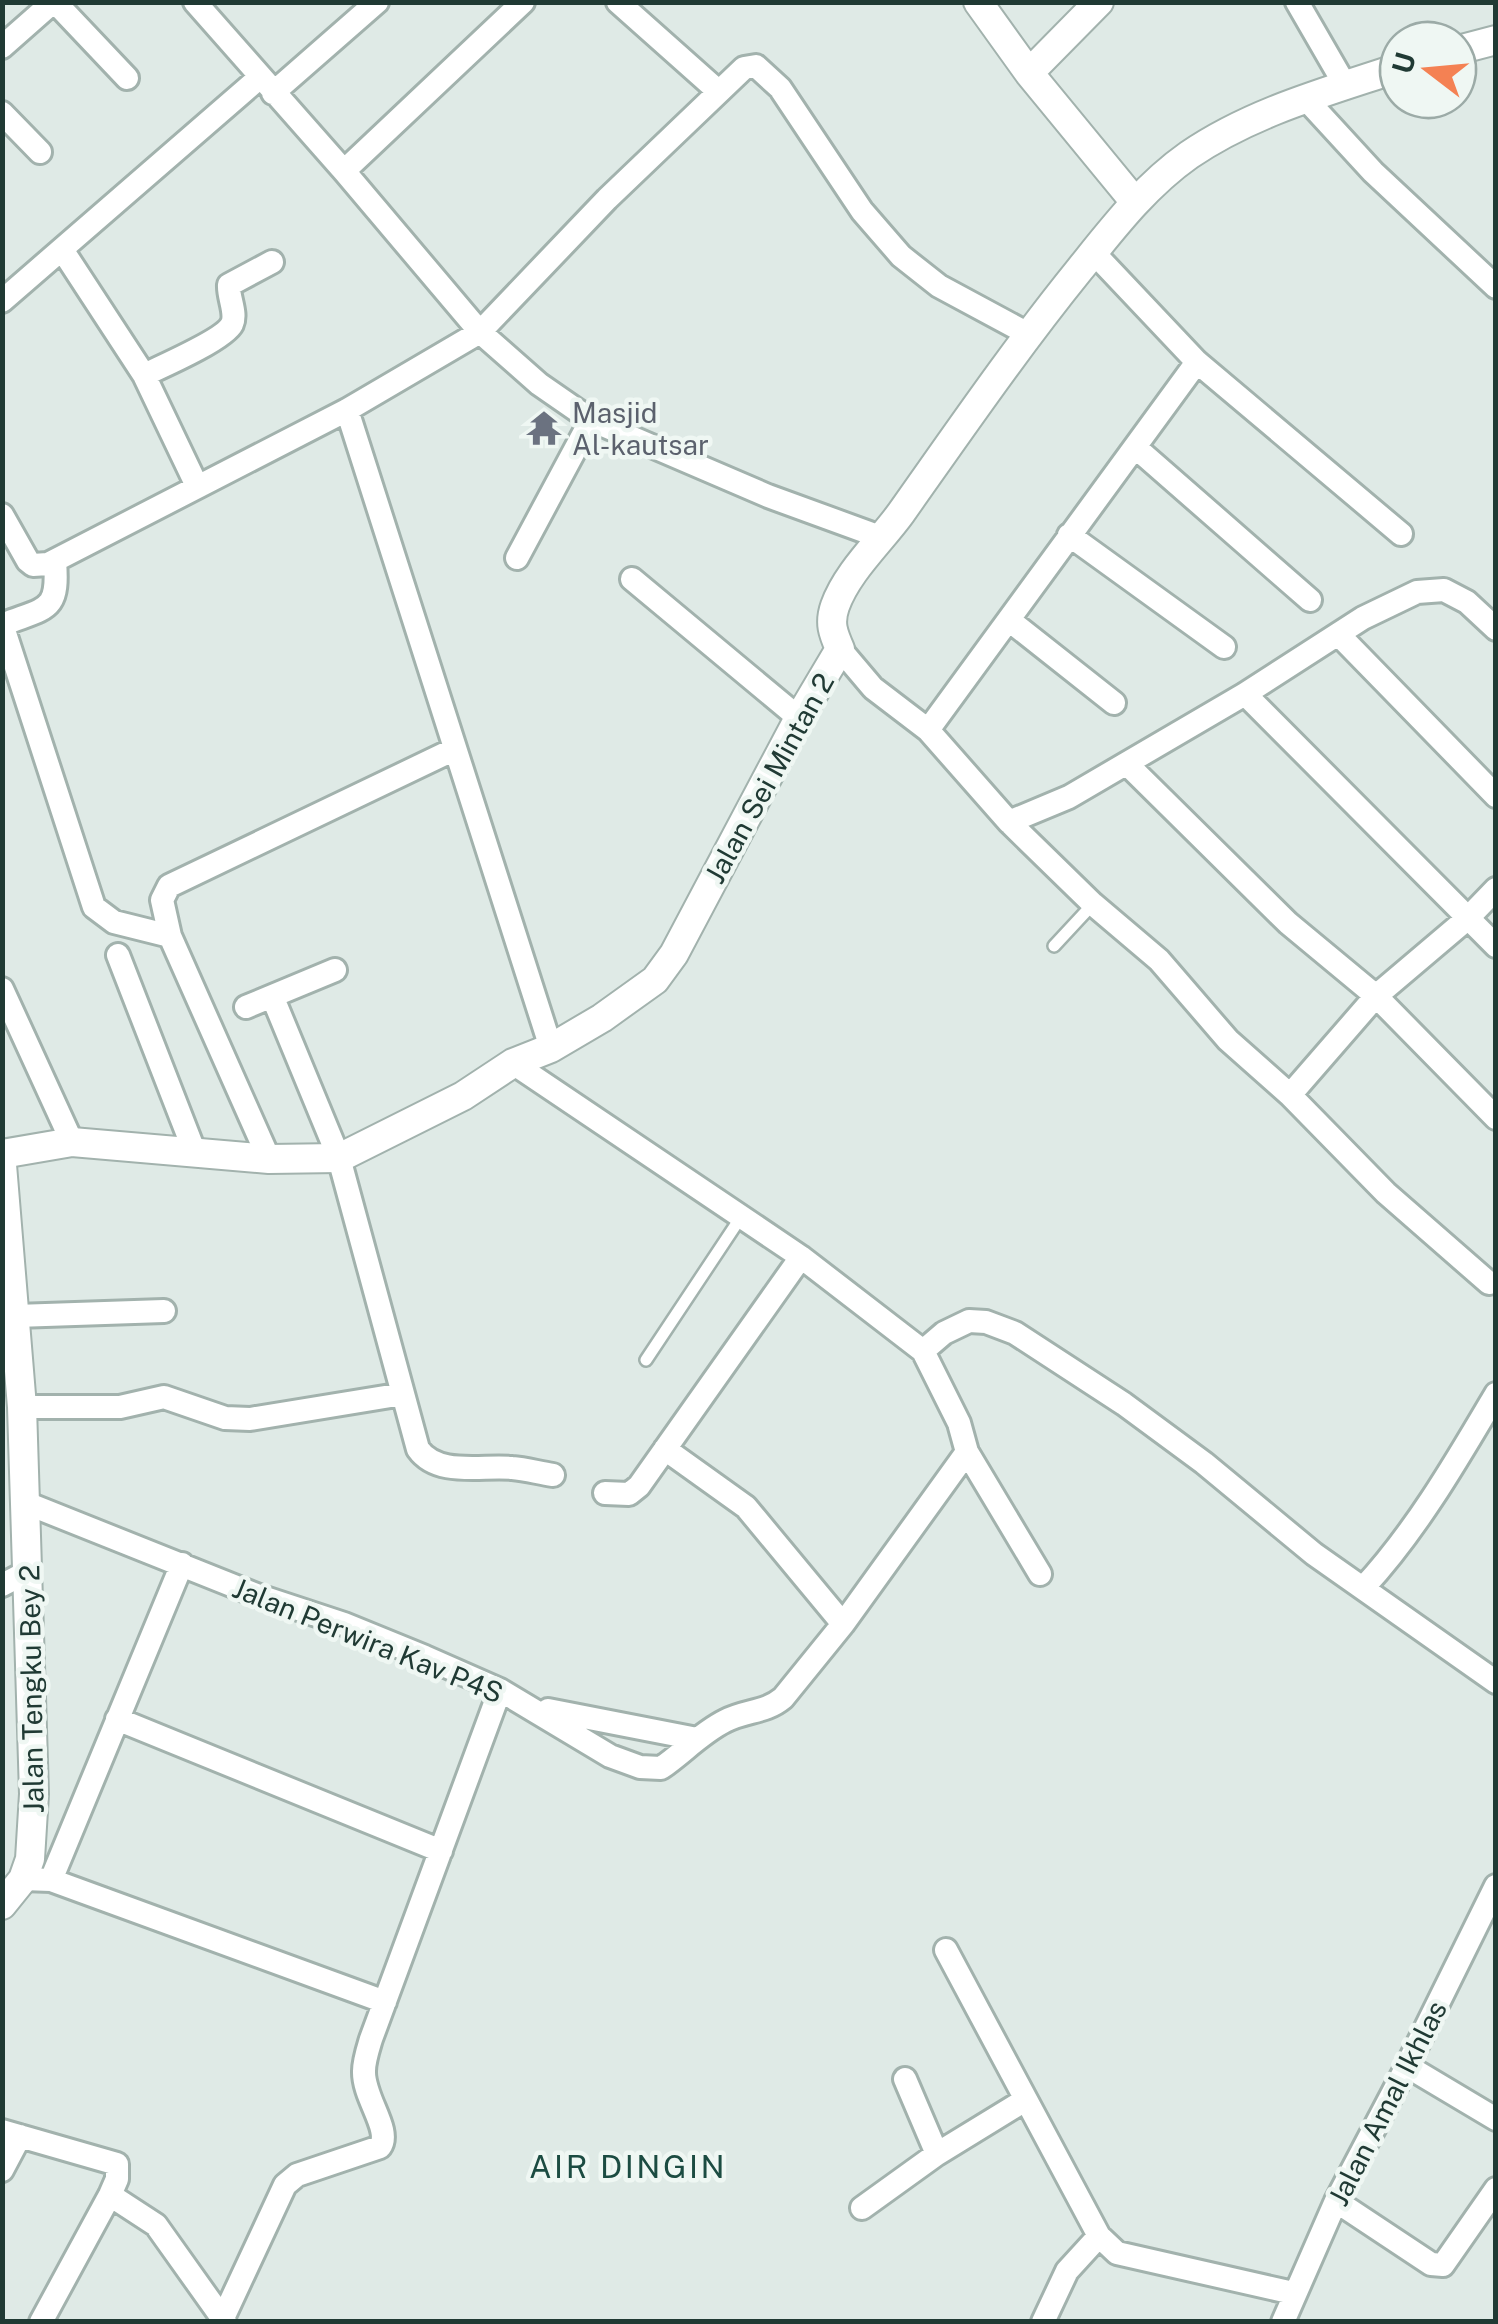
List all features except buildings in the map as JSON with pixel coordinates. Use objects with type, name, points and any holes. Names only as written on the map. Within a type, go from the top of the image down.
[{"type":"street","points":[[2,47],[54,2],[127,78]]},
{"type":"street","points":[[195,2],[480,332],[539,384],[592,420],[768,496],[883,538]]},
{"type":"street","points":[[2,301],[266,85],[377,2]]},
{"type":"street","points":[[344,171],[524,2]]},
{"type":"street","points":[[618,2],[718,91]]},
{"type":"street","points":[[978,2],[1029,73],[1135,202]]},
{"type":"street","points":[[1297,2],[1345,85]]},
{"type":"street","points":[[1029,73],[1094,4]]},
{"type":"street","points":[[2,516],[33,566],[55,561],[347,410],[480,332],[607,199],[744,68],[756,66],[780,88],[862,211],[901,256],[939,286],[1028,334]]},
{"type":"street","name":"Jalan Sei Mintan 2","points":[[2,1154],[72,1142],[269,1159],[339,1158],[463,1096],[513,1063],[551,1048],[655,980],[674,954],[799,718],[840,649],[831,627],[835,605],[848,582],[1028,334],[1135,202],[1190,155],[1246,123],[1305,98],[1378,74]]},
{"type":"street","points":[[1305,98],[1373,172],[1496,287]]},
{"type":"street","points":[[2,113],[40,152]]},
{"type":"street","points":[[62,252],[144,376],[197,486]]},
{"type":"street","points":[[1094,252],[1198,362],[1402,534]]},
{"type":"street","points":[[144,376],[230,328],[234,317],[229,285],[272,262]]},
{"type":"street","points":[[928,730],[1198,362]]},
{"type":"street","points":[[347,410],[551,1048]]},
{"type":"street","points":[[516,558],[592,420]]},
{"type":"street","points":[[1135,447],[1310,600]]},
{"type":"street","points":[[1069,535],[1224,647]]},
{"type":"street","points":[[55,561],[53,600],[44,608],[3,624],[94,907],[114,922],[170,936]]},
{"type":"street","points":[[632,579],[799,718]]},
{"type":"street","points":[[1010,822],[1069,797],[1246,694],[1364,618],[1417,592],[1444,590],[1467,602],[1496,629]]},
{"type":"street","points":[[1010,620],[1114,702]]},
{"type":"street","points":[[1339,635],[1496,796]]},
{"type":"street","points":[[840,649],[873,688],[928,730],[1010,822],[1093,904],[1159,960],[1228,1040],[1290,1094],[1386,1194],[1493,1285]]},
{"type":"street","points":[[1246,694],[1496,946]]},
{"type":"street","points":[[269,1159],[170,936],[162,900],[169,886],[455,748]]},
{"type":"street","points":[[1126,764],[1288,923],[1376,996],[1496,1118]]},
{"type":"street","points":[[1290,1094],[1376,996],[1468,918],[1496,889]]},
{"type":"street","points":[[118,955],[195,1153]]},
{"type":"street","points":[[246,1007],[336,970]]},
{"type":"street","points":[[2,989],[72,1142]]},
{"type":"street","points":[[273,998],[339,1158],[418,1450],[426,1460],[440,1466],[515,1468],[553,1475]]},
{"type":"street","points":[[513,1063],[802,1257],[923,1351],[959,1424],[967,1452],[1040,1574]]},
{"type":"street","name":"Jalan Tengku Bey 2","points":[[2,1165],[16,1316],[11,1367],[22,1407],[34,1832],[30,1860],[37,1879],[2,1904]]},
{"type":"street","points":[[605,1493],[629,1494],[639,1486],[802,1257]]},
{"type":"street","points":[[16,1316],[164,1311]]},
{"type":"street","points":[[923,1351],[944,1333],[969,1322],[986,1322],[1015,1333],[1140,1416],[1314,1554],[1496,1682]]},
{"type":"street","points":[[22,1407],[120,1407],[164,1397],[225,1418],[250,1419],[403,1394]]},
{"type":"street","points":[[1364,1588],[1390,1560],[1496,1394]]},
{"type":"street","points":[[664,1449],[746,1507],[844,1624]]},
{"type":"street","name":"Jalan Perwira Kav P4S","points":[[26,1502],[259,1596],[344,1624],[500,1690],[610,1756],[640,1767],[662,1768],[696,1739],[727,1720],[772,1708],[844,1624],[967,1452]]},
{"type":"street","points":[[182,1564],[117,1719],[37,1879],[384,2002]]},
{"type":"street","points":[[2,1585],[29,1571]]},
{"type":"street","points":[[224,2320],[285,2185],[297,2175],[380,2147],[384,2142],[385,2132],[368,2100],[364,2072],[370,2039],[500,1690]]},
{"type":"street","points":[[527,1706],[696,1739]]},
{"type":"street","points":[[117,1719],[440,1851]]},
{"type":"street","name":"Jalan Amal Ikhlas","points":[[1283,2322],[1336,2201],[1496,1886]]},
{"type":"street","points":[[946,1950],[1099,2236],[1118,2252],[1293,2293]]},
{"type":"street","points":[[1407,2066],[1496,2118]]},
{"type":"street","points":[[906,2079],[937,2154]]},
{"type":"street","points":[[862,2208],[937,2154],[1025,2100]]},
{"type":"street","points":[[2,2170],[11,2134],[117,2164],[117,2180],[110,2196],[42,2322]]},
{"type":"street","points":[[1336,2201],[1431,2264],[1443,2265],[1496,2189]]},
{"type":"street","points":[[110,2196],[156,2225],[224,2320]]},
{"type":"street","points":[[1043,2322],[1067,2272],[1099,2236]]},
{"type":"lane","points":[[1054,946],[1093,904]]},
{"type":"lane","points":[[646,1360],[741,1217]]},
{"type":"place","name":"Masjid Al-kautsar","points":[[544,428]]},
{"type":"district","name":"AIR DINGIN","points":[[628,2166]]}]
